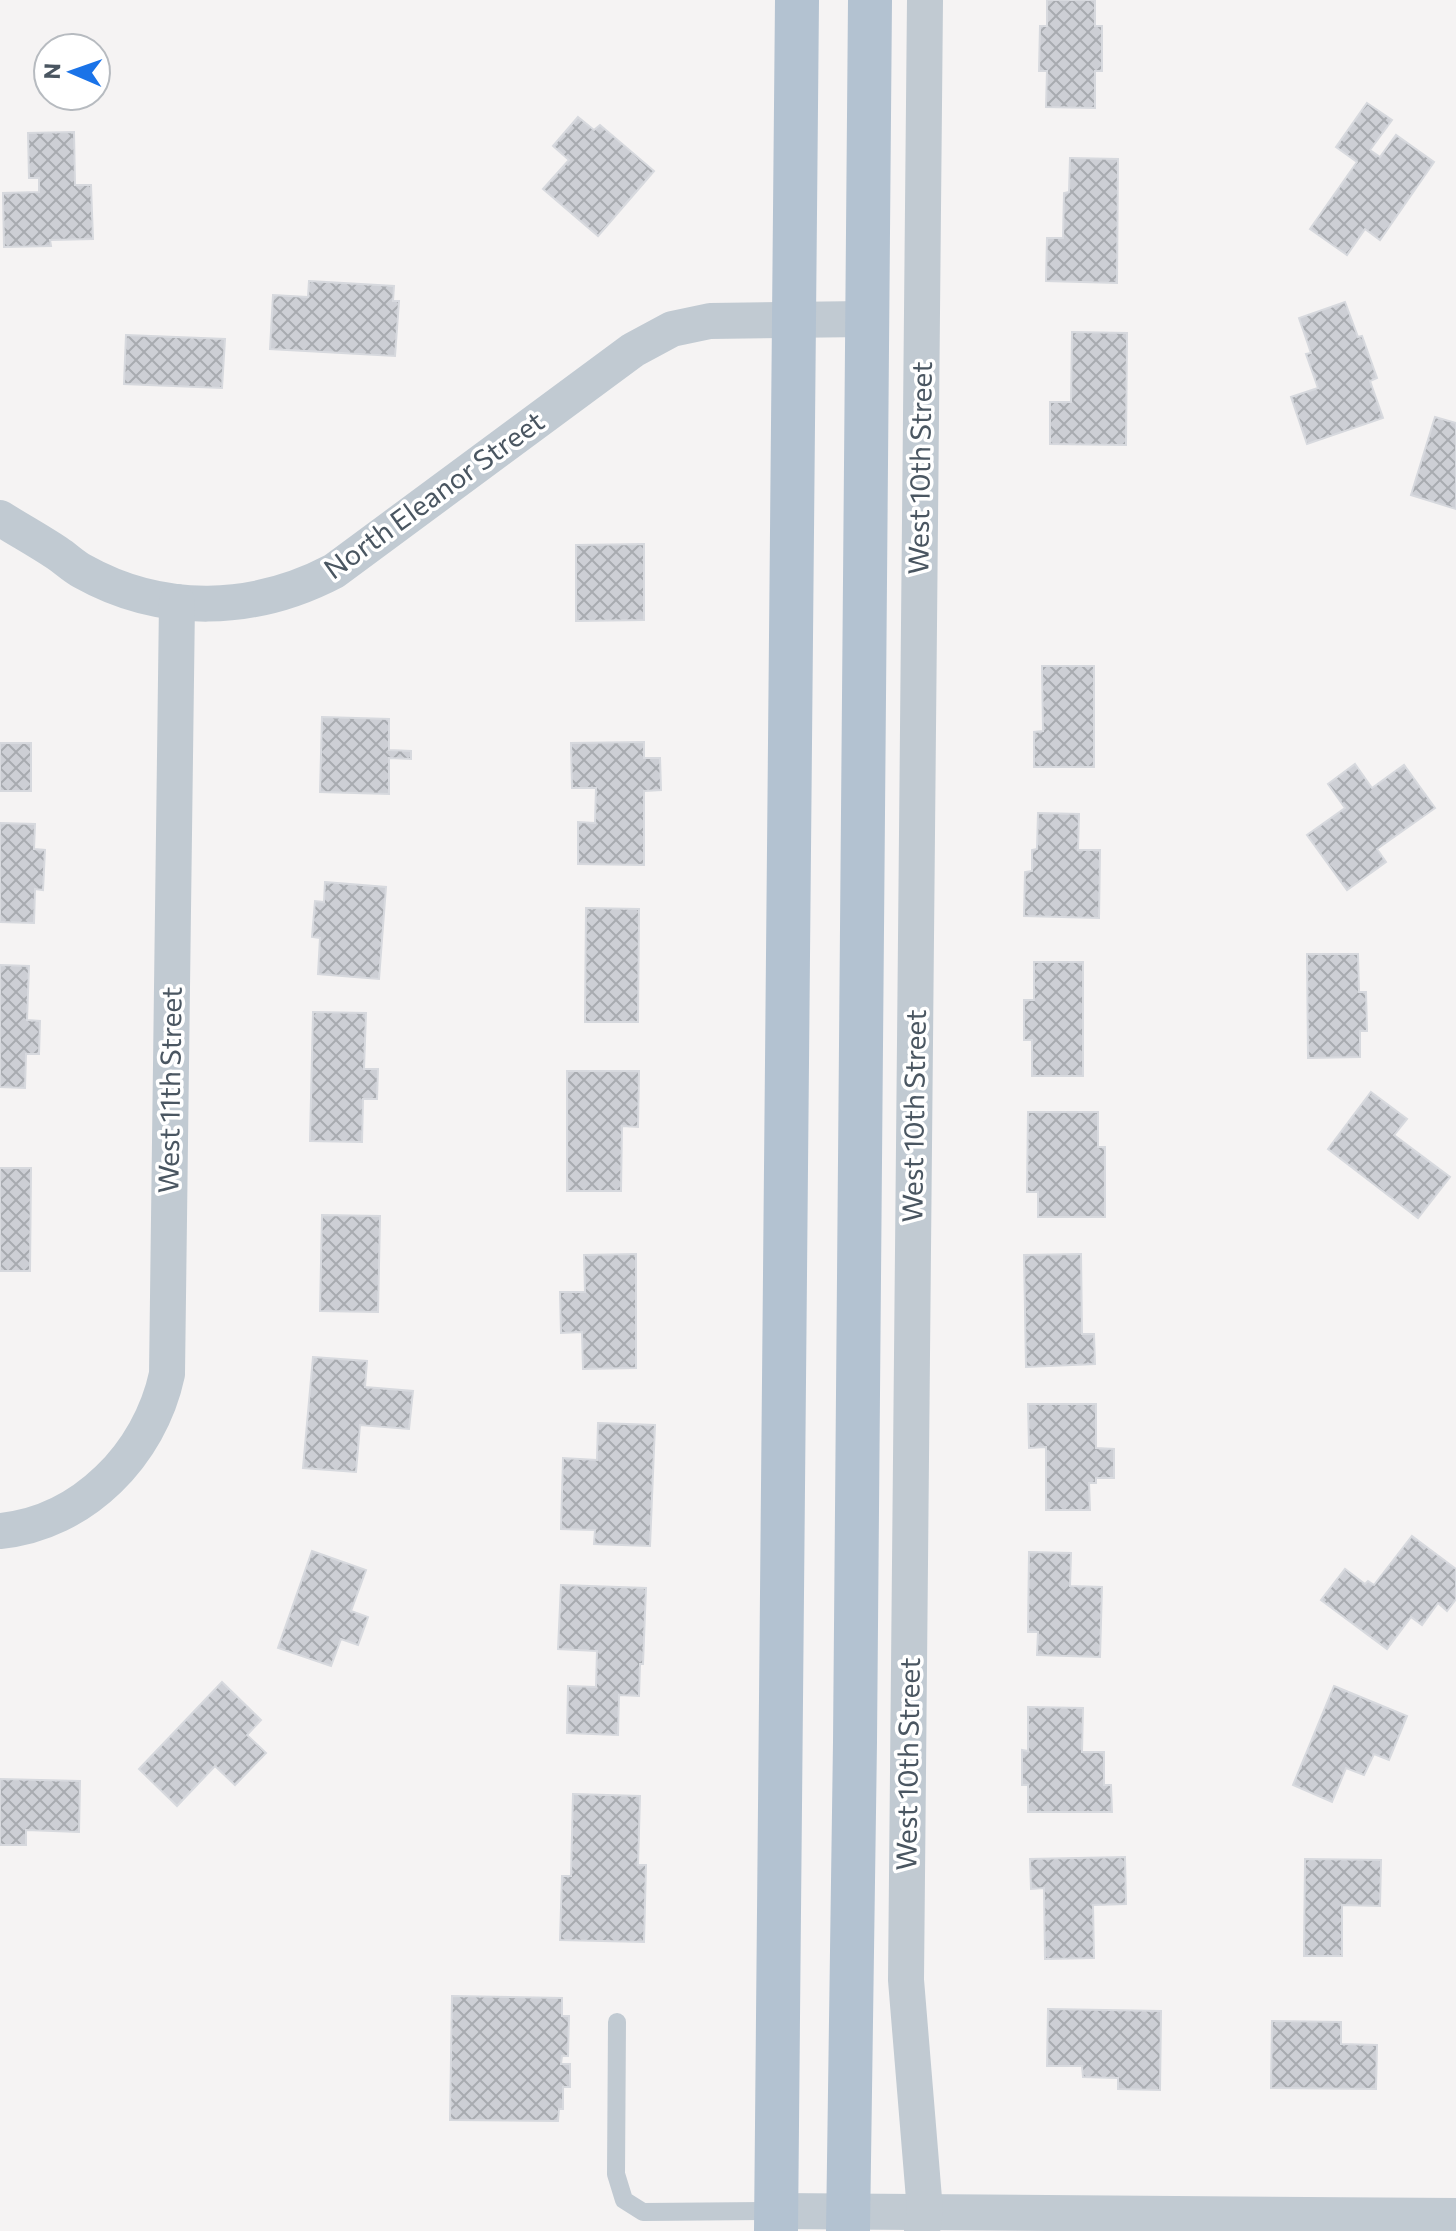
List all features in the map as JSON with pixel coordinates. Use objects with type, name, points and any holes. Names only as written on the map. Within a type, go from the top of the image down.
[{"type":"main road","points":[[776,2221],[797,0]]},
{"type":"main road","name":"West 10th Street","points":[[848,2220],[870,0]]},
{"type":"street","name":"West 10th Street","points":[[924,2221],[906,1964],[925,0]]},
{"type":"street","name":"North Eleanor Street","points":[[0,518],[92,576],[126,591],[177,602],[225,604],[258,599],[304,585],[334,571],[633,350],[672,329],[710,321],[866,319]]},
{"type":"street","name":"West 11th Street","points":[[0,1531],[39,1523],[90,1497],[129,1458],[156,1409],[167,1374],[177,602]]},
{"type":"street","points":[[776,2221],[1456,2216]]},
{"type":"lane","points":[[617,2022],[616,2174],[624,2200],[643,2212],[776,2221]]},
{"type":"building","points":[[1047,0],[1095,0],[1095,26],[1102,26],[1102,71],[1095,71],[1095,108],[1046,107],[1047,71],[1039,71],[1040,26],[1047,26]]},
{"type":"building","points":[[1367,103],[1392,120],[1370,150],[1380,157],[1396,135],[1434,162],[1380,240],[1365,229],[1347,255],[1310,229],[1357,162],[1336,147]]},
{"type":"building","points":[[578,117],[594,130],[600,125],[654,171],[598,236],[543,189],[569,160],[553,146]]},
{"type":"building","points":[[74,132],[75,185],[91,185],[93,239],[50,240],[51,246],[4,247],[3,193],[39,192],[39,178],[29,178],[28,133]]},
{"type":"building","points":[[1070,158],[1118,159],[1117,283],[1046,281],[1047,238],[1063,238],[1064,193],[1069,192]]},
{"type":"building","points":[[309,281],[394,286],[393,301],[399,301],[395,356],[270,349],[273,295],[308,297]]},
{"type":"building","points":[[1345,302],[1358,337],[1362,336],[1377,378],[1370,381],[1383,418],[1307,444],[1291,397],[1318,388],[1306,354],[1311,353],[1299,318]]},
{"type":"building","points":[[1072,332],[1127,333],[1126,445],[1050,444],[1050,402],[1071,402]]},
{"type":"building","points":[[126,335],[225,339],[222,388],[124,384]]},
{"type":"building","points":[[1435,417],[1456,423],[1456,509],[1411,495]]},
{"type":"building","points":[[644,544],[644,620],[576,621],[576,545]]},
{"type":"building","points":[[1042,666],[1094,666],[1094,767],[1034,767],[1034,732],[1043,731]]},
{"type":"building","points":[[322,717],[389,719],[389,750],[411,751],[411,759],[389,758],[389,794],[320,792]]},
{"type":"building","points":[[644,742],[644,758],[660,758],[661,790],[644,791],[644,865],[578,864],[578,822],[595,823],[596,788],[572,788],[571,743]]},
{"type":"building","points":[[0,743],[31,743],[31,791],[0,791]]},
{"type":"building","points":[[1355,764],[1372,788],[1404,765],[1435,808],[1377,849],[1386,862],[1347,890],[1307,835],[1345,808],[1328,784]]},
{"type":"building","points":[[1038,813],[1079,814],[1078,850],[1100,850],[1099,918],[1024,916],[1025,872],[1032,871],[1032,850],[1037,849]]},
{"type":"building","points":[[0,823],[35,824],[34,849],[45,850],[43,890],[35,889],[34,923],[0,922]]},
{"type":"building","points":[[325,882],[386,887],[379,979],[318,974],[320,938],[312,937],[315,901],[324,902]]},
{"type":"building","points":[[586,908],[639,909],[638,1022],[585,1022]]},
{"type":"building","points":[[1307,954],[1358,954],[1359,992],[1366,992],[1367,1031],[1360,1031],[1360,1057],[1308,1058]]},
{"type":"building","points":[[1034,962],[1083,962],[1083,1076],[1032,1076],[1032,1040],[1024,1040],[1024,1000],[1034,1000]]},
{"type":"building","points":[[0,965],[29,966],[27,1020],[40,1021],[39,1054],[26,1054],[25,1088],[0,1087]]},
{"type":"building","points":[[313,1012],[366,1013],[364,1069],[378,1069],[377,1099],[363,1099],[362,1142],[310,1141]]},
{"type":"building","points":[[567,1071],[639,1071],[638,1127],[622,1126],[621,1191],[567,1191]]},
{"type":"building","points":[[1371,1092],[1407,1119],[1394,1135],[1450,1177],[1418,1218],[1328,1149]]},
{"type":"building","points":[[1028,1112],[1098,1112],[1098,1147],[1105,1147],[1105,1217],[1038,1217],[1038,1192],[1027,1192]]},
{"type":"building","points":[[0,1168],[31,1168],[30,1271],[0,1271]]},
{"type":"building","points":[[322,1215],[380,1216],[378,1312],[320,1311]]},
{"type":"building","points":[[636,1254],[636,1368],[583,1369],[582,1332],[561,1333],[560,1292],[585,1292],[584,1255]]},
{"type":"building","points":[[1081,1254],[1082,1334],[1094,1334],[1095,1364],[1026,1367],[1024,1255]]},
{"type":"building","points":[[313,1357],[367,1361],[365,1387],[413,1391],[409,1429],[360,1425],[356,1472],[303,1468]]},
{"type":"building","points":[[1028,1404],[1096,1404],[1096,1448],[1114,1449],[1114,1478],[1096,1478],[1096,1483],[1089,1483],[1090,1510],[1046,1510],[1046,1447],[1029,1448]]},
{"type":"building","points":[[598,1423],[655,1425],[650,1546],[594,1544],[595,1530],[561,1529],[563,1458],[597,1460]]},
{"type":"building","points":[[1412,1536],[1456,1569],[1456,1599],[1447,1611],[1438,1603],[1422,1625],[1411,1617],[1387,1649],[1321,1600],[1345,1569],[1365,1584],[1368,1581],[1374,1585]]},
{"type":"building","points":[[312,1551],[366,1570],[351,1611],[368,1617],[358,1645],[341,1639],[331,1666],[278,1648]]},
{"type":"building","points":[[1029,1552],[1071,1553],[1070,1586],[1102,1587],[1100,1657],[1037,1655],[1038,1632],[1028,1632]]},
{"type":"building","points":[[561,1585],[646,1588],[639,1696],[619,1695],[618,1735],[567,1733],[568,1686],[596,1687],[597,1651],[558,1649]]},
{"type":"building","points":[[222,1682],[261,1720],[247,1735],[266,1753],[235,1785],[215,1766],[177,1806],[139,1769]]},
{"type":"building","points":[[1334,1686],[1407,1716],[1389,1760],[1374,1754],[1364,1775],[1346,1768],[1332,1802],[1293,1785]]},
{"type":"building","points":[[1028,1707],[1083,1708],[1082,1752],[1104,1752],[1104,1785],[1111,1785],[1112,1812],[1028,1812],[1028,1785],[1022,1785],[1022,1750],[1028,1751]]},
{"type":"building","points":[[0,1779],[80,1781],[79,1832],[26,1830],[26,1845],[0,1845]]},
{"type":"building","points":[[573,1794],[640,1796],[638,1865],[646,1865],[644,1942],[560,1940],[562,1876],[571,1876]]},
{"type":"building","points":[[1125,1857],[1126,1904],[1093,1905],[1094,1958],[1045,1959],[1044,1888],[1031,1889],[1030,1859]]},
{"type":"building","points":[[1305,1859],[1381,1860],[1380,1906],[1342,1905],[1342,1956],[1304,1956]]},
{"type":"building","points":[[452,1996],[562,1998],[562,2016],[569,2016],[568,2056],[562,2056],[561,2064],[570,2064],[570,2087],[563,2087],[563,2109],[559,2109],[558,2121],[450,2120]]},
{"type":"building","points":[[1048,2009],[1161,2011],[1160,2090],[1118,2089],[1118,2078],[1083,2077],[1082,2066],[1047,2066]]},
{"type":"building","points":[[1272,2021],[1341,2022],[1341,2044],[1377,2045],[1376,2089],[1271,2088]]}]
